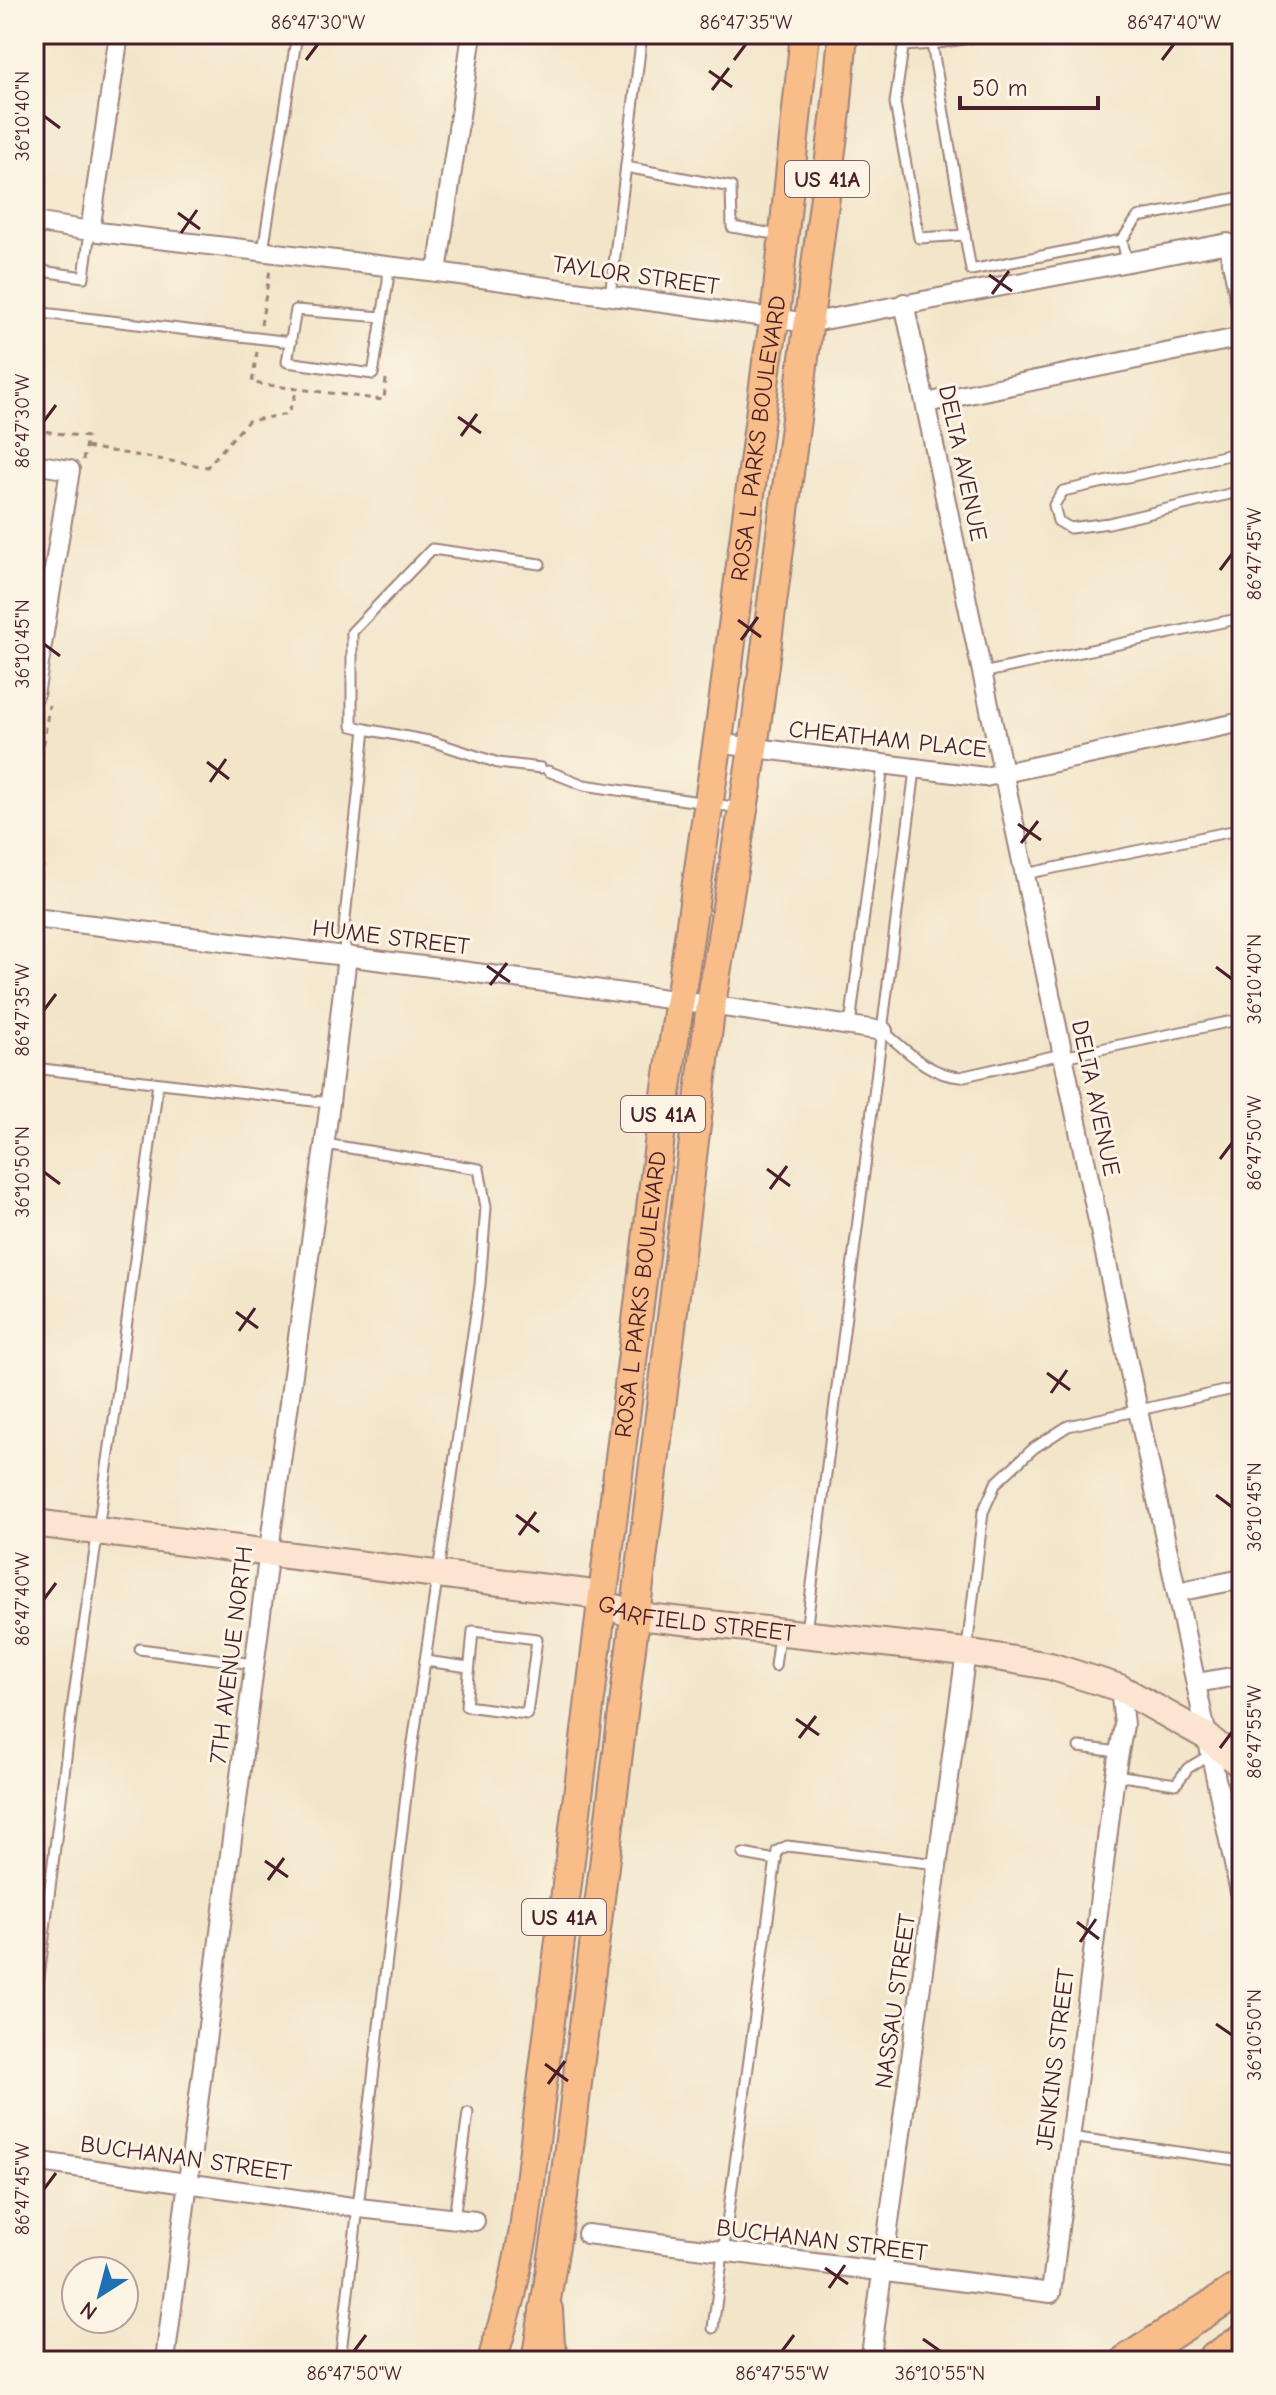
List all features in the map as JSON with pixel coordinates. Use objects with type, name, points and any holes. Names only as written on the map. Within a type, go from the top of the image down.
[{"type":"highway","points":[[1127,2361],[1242,2287]]},
{"type":"highway","points":[[546,2310],[548,2344],[553,2361]]},
{"type":"highway","points":[[1110,2361],[1167,2337]]},
{"type":"highway","points":[[1212,2361],[1242,2341]]},
{"type":"main road","name":"ROSA L PARKS BOULEVARD","points":[[492,2361],[511,2296],[524,2230],[660,1136],[775,318],[805,34]]},
{"type":"main road","name":"ROSA L PARKS BOULEVARD","points":[[536,2361],[563,2196],[711,1004],[753,749],[836,112],[843,34]]},
{"type":"street","points":[[90,231],[119,34]]},
{"type":"street","points":[[437,272],[472,34]]},
{"type":"street","name":"TAYLOR STREET","points":[[34,222],[437,272],[808,323],[1228,243],[1242,310]]},
{"type":"street","name":"DELTA AVENUE","points":[[904,303],[1242,1902]]},
{"type":"street","points":[[926,403],[1242,337]]},
{"type":"street","points":[[34,464],[70,470],[34,695]]},
{"type":"street","name":"CHEATHAM PLACE","points":[[716,743],[985,777],[1242,722]]},
{"type":"street","name":"HUME STREET","points":[[35,910],[347,956],[711,1004],[883,1031]]},
{"type":"street","name":"7TH AVENUE NORTH","points":[[165,2361],[347,956]]},
{"type":"street","name":"GARFIELD STREET","points":[[34,1523],[586,1593],[602,1603],[637,1616],[966,1652],[1050,1666],[1120,1688],[1242,1766]]},
{"type":"street","points":[[1177,1592],[1242,1579]]},
{"type":"street","name":"NASSAU STREET","points":[[871,2355],[966,1652]]},
{"type":"street","points":[[1197,1683],[1242,1675]]},
{"type":"street","name":"JENKINS STREET","points":[[1051,2293],[1115,1775],[1124,1725],[1120,1688]]},
{"type":"street","name":"BUCHANAN STREET","points":[[34,2161],[359,2208],[475,2221]]},
{"type":"street","name":"BUCHANAN STREET","points":[[587,2234],[1051,2293]]},
{"type":"lane","points":[[263,251],[297,34]]},
{"type":"lane","points":[[610,296],[642,34]]},
{"type":"lane","points":[[905,34],[895,103],[919,238],[965,235]]},
{"type":"lane","points":[[904,46],[994,34]]},
{"type":"lane","points":[[932,44],[973,290]]},
{"type":"lane","points":[[626,167],[731,187],[732,227],[784,236]]},
{"type":"lane","points":[[971,270],[1122,240],[1138,217],[1242,197]]},
{"type":"lane","points":[[34,270],[84,277],[90,231]]},
{"type":"lane","points":[[1122,240],[1127,261]]},
{"type":"lane","points":[[382,317],[296,310],[287,362],[373,374],[388,281],[388,266]]},
{"type":"lane","points":[[34,312],[291,342]]},
{"type":"lane","points":[[1242,452],[1063,491],[1054,505],[1058,521],[1070,528],[1109,523],[1242,491]]},
{"type":"lane","points":[[540,564],[432,549],[352,632],[352,726],[434,742],[498,763],[545,770],[584,785],[744,808]]},
{"type":"lane","points":[[982,673],[1242,618]]},
{"type":"lane","points":[[347,956],[343,937],[365,729]]},
{"type":"lane","points":[[850,1025],[883,766]]},
{"type":"lane","points":[[775,1666],[793,1633],[883,1031],[915,770]]},
{"type":"lane","points":[[1025,874],[1242,829]]},
{"type":"lane","points":[[883,1031],[922,1063],[946,1076],[960,1077],[1242,1019]]},
{"type":"lane","points":[[34,1068],[330,1103]]},
{"type":"lane","points":[[34,2018],[96,1532],[116,1405],[158,1083]]},
{"type":"lane","points":[[325,1144],[479,1169],[486,1207],[480,1285],[409,1770],[340,2361]]},
{"type":"lane","points":[[966,1652],[983,1512],[996,1483],[1034,1448],[1068,1426],[1242,1387]]},
{"type":"lane","points":[[473,1631],[537,1639],[527,1714],[466,1706],[469,1667],[473,1631]]},
{"type":"lane","points":[[140,1649],[254,1664]]},
{"type":"lane","points":[[425,1661],[469,1667]]},
{"type":"lane","points":[[1115,1775],[1176,1784],[1208,1746]]},
{"type":"lane","points":[[1079,1747],[1119,1752]]},
{"type":"lane","points":[[713,2328],[777,1851],[787,1846],[937,1864]]},
{"type":"lane","points":[[743,1854],[776,1860]]},
{"type":"lane","points":[[454,2219],[468,2113]]},
{"type":"lane","points":[[1070,2137],[1242,2161]]},
{"type":"path","points":[[252,383],[384,400]]},
{"type":"path","points":[[85,447],[207,467],[248,421],[288,414],[298,388]]},
{"type":"path","points":[[34,479],[42,496],[34,552]]},
{"type":"path","points":[[34,852],[43,867],[35,910]]}]
